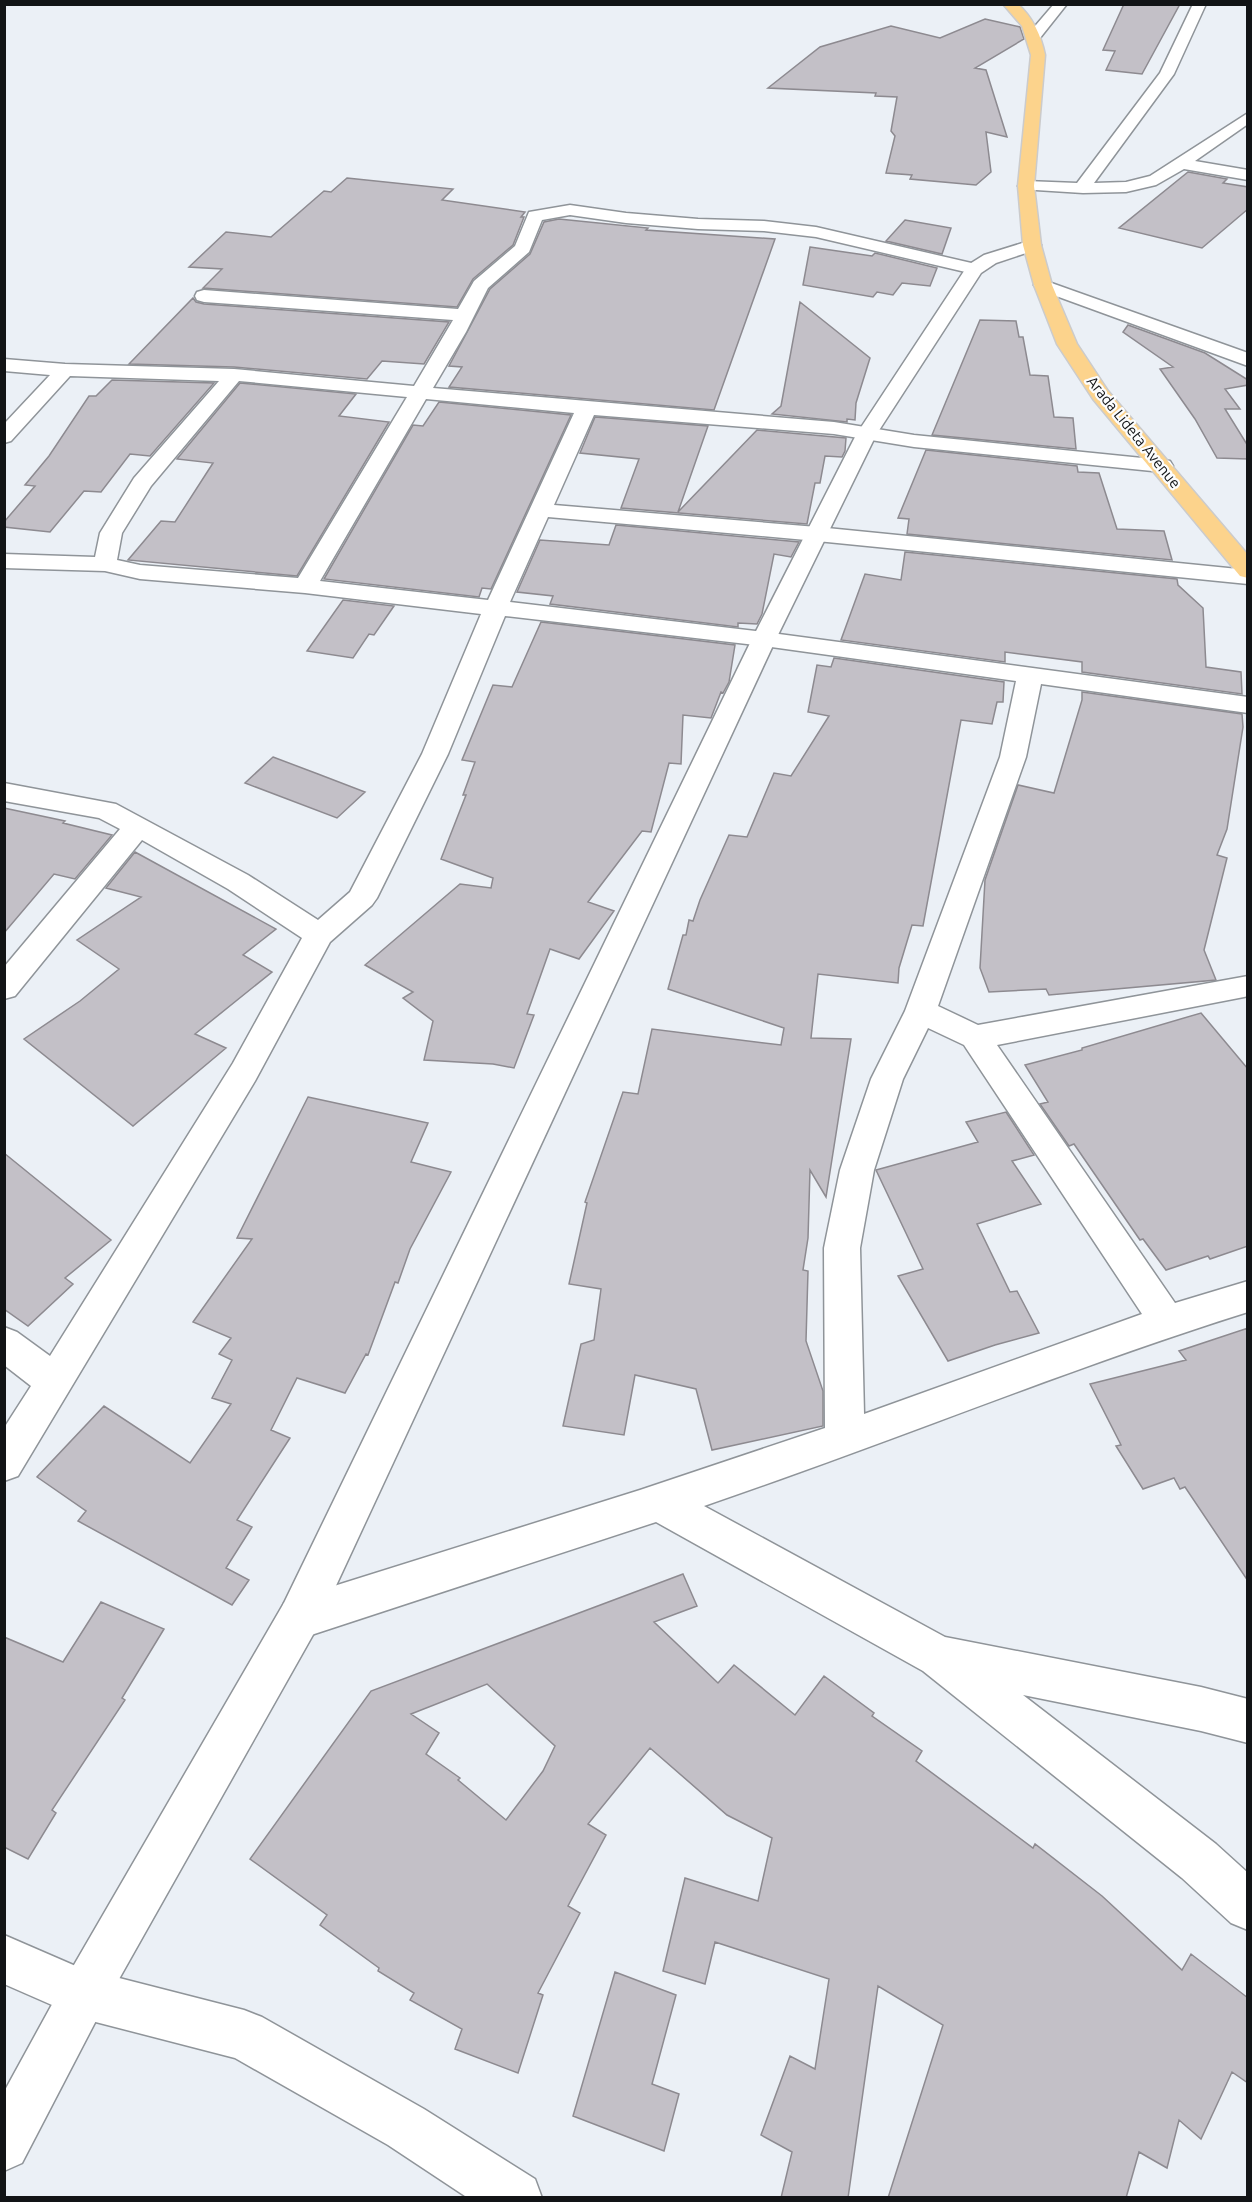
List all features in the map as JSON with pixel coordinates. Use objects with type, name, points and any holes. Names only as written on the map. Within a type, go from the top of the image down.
[{"type":"highway","points":[[1009,4],[1024,16],[1035,35]]},
{"type":"highway","name":"Arada Lideta Avenue","points":[[1035,35],[1038,56],[1026,186],[1032,246],[1043,285],[1067,344],[1100,395],[1162,466],[1248,572]]},
{"type":"street","points":[[1035,35],[1061,4]]},
{"type":"street","points":[[1082,188],[1167,74],[1200,4]]},
{"type":"street","points":[[1026,186],[1082,188],[1139,185],[1155,180],[1248,117]]},
{"type":"street","points":[[1180,164],[1248,175]]},
{"type":"street","points":[[305,586],[480,285],[523,248],[535,216],[570,210],[626,218],[698,224],[764,226],[816,232],[974,269]]},
{"type":"street","points":[[4,2145],[84,1994],[299,1618],[764,639],[866,435],[974,269],[990,260],[1032,246]]},
{"type":"street","points":[[1043,285],[1248,360]]},
{"type":"street","points":[[204,296],[464,315]]},
{"type":"street","points":[[4,365],[64,370],[234,375],[587,408],[834,428],[866,435],[1162,466]]},
{"type":"street","points":[[4,437],[64,370]]},
{"type":"street","points":[[105,564],[111,532],[142,483],[234,375]]},
{"type":"street","points":[[4,1462],[244,1072],[319,935],[362,898],[435,754],[495,610],[587,408]]},
{"type":"street","points":[[540,510],[817,534],[1248,577]]},
{"type":"street","points":[[4,561],[105,564],[140,572],[305,586],[495,610],[764,639],[1248,705]]},
{"type":"street","points":[[845,1438],[842,1248],[857,1170],[886,1079],[921,1011],[1012,757],[1030,676]]},
{"type":"street","points":[[4,792],[106,810],[238,882],[319,935]]},
{"type":"street","points":[[4,988],[138,826]]},
{"type":"street","points":[[975,1037],[1246,978]]},
{"type":"street","points":[[921,1011],[975,1037],[1166,1320]]},
{"type":"street","points":[[299,1618],[660,1503],[1166,1320],[1248,1296]]},
{"type":"street","points":[[4,1343],[55,1382]]},
{"type":"street","points":[[660,1503],[938,1656],[1199,1861],[1248,1906]]},
{"type":"street","points":[[938,1656],[1201,1709],[1248,1721]]},
{"type":"street","points":[[4,1959],[84,1994],[244,2035],[406,2127],[516,2198]]},
{"type":"building","points":[[1124,4],[1180,4],[1142,74],[1106,70],[1115,51],[1103,50]]},
{"type":"building","points":[[985,19],[1020,27],[1024,39],[975,68],[986,70],[1007,137],[986,132],[991,172],[976,185],[910,179],[912,175],[886,173],[895,136],[891,131],[897,97],[875,96],[876,93],[768,88],[820,47],[891,26],[940,38]]},
{"type":"building","points":[[1188,172],[1227,179],[1223,183],[1248,187],[1248,209],[1202,248],[1119,228]]},
{"type":"building","points":[[347,178],[453,189],[442,200],[525,212],[521,217],[524,217],[513,245],[473,279],[457,307],[203,288],[222,269],[189,267],[226,232],[271,237],[324,191],[331,192]]},
{"type":"building","points":[[559,219],[648,228],[646,230],[775,239],[714,410],[449,387],[462,367],[449,366],[490,289],[530,254],[544,222]]},
{"type":"building","points":[[905,220],[951,228],[942,254],[886,241]]},
{"type":"building","points":[[810,247],[872,256],[875,253],[937,268],[930,286],[902,283],[893,295],[877,292],[873,297],[803,285]]},
{"type":"building","points":[[193,298],[196,302],[204,304],[449,322],[424,364],[382,361],[367,379],[234,367],[129,364]]},
{"type":"building","points":[[800,302],[870,358],[856,403],[855,420],[847,419],[847,422],[772,414],[781,406]]},
{"type":"building","points":[[980,320],[1016,321],[1019,337],[1023,337],[1030,375],[1048,376],[1054,417],[1073,418],[1076,449],[932,435]]},
{"type":"building","points":[[1128,325],[1205,353],[1248,380],[1248,385],[1225,389],[1240,409],[1225,409],[1248,446],[1248,459],[1217,458],[1195,419],[1160,369],[1173,367],[1123,332]]},
{"type":"building","points":[[112,380],[214,383],[150,456],[130,454],[101,492],[84,491],[50,532],[4,527],[4,522],[35,486],[25,485],[49,456],[89,396],[96,396]]},
{"type":"building","points":[[240,383],[356,394],[339,416],[389,422],[297,576],[128,560],[161,521],[175,522],[213,463],[177,459]]},
{"type":"building","points":[[439,402],[571,415],[491,589],[482,588],[479,597],[324,579],[413,425],[423,426]]},
{"type":"building","points":[[595,417],[708,426],[678,512],[757,430],[846,438],[845,451],[842,457],[825,456],[820,483],[815,483],[807,524],[621,508],[639,459],[580,453]]},
{"type":"building","points":[[926,450],[1077,466],[1078,472],[1099,473],[1117,529],[1164,531],[1172,560],[907,534],[909,519],[898,518]]},
{"type":"building","points":[[616,525],[799,542],[791,557],[774,554],[762,614],[757,624],[738,623],[738,627],[550,604],[553,596],[517,592],[540,540],[609,545]]},
{"type":"building","points":[[905,552],[1177,579],[1178,585],[1203,608],[1206,667],[1241,672],[1242,694],[1082,672],[1082,662],[1005,652],[1005,662],[841,640],[865,574],[901,580]]},
{"type":"building","points":[[343,600],[394,606],[374,635],[369,634],[353,658],[307,651]]},
{"type":"building","points":[[541,622],[735,645],[729,682],[723,693],[721,692],[711,718],[683,715],[681,764],[669,763],[651,832],[642,831],[588,902],[614,911],[579,959],[550,949],[527,1014],[534,1015],[514,1068],[493,1064],[424,1060],[433,1021],[403,998],[413,992],[365,965],[460,884],[491,888],[493,878],[441,859],[466,795],[463,795],[475,762],[462,760],[493,685],[512,687]]},
{"type":"building","points":[[834,658],[1004,682],[1003,702],[997,702],[992,724],[961,720],[923,926],[912,925],[899,968],[898,983],[818,974],[811,1038],[851,1039],[826,1197],[810,1170],[808,1238],[803,1270],[808,1271],[806,1341],[823,1391],[823,1426],[712,1450],[696,1389],[635,1375],[624,1435],[563,1426],[581,1344],[594,1340],[601,1289],[569,1284],[587,1203],[585,1202],[623,1092],[638,1094],[652,1029],[781,1045],[784,1028],[668,989],[683,935],[686,935],[689,920],[693,921],[729,835],[747,837],[774,773],[791,776],[829,716],[808,712],[817,665],[831,667]]},
{"type":"building","points":[[1082,692],[1242,714],[1243,727],[1227,829],[1217,855],[1227,858],[1204,950],[1216,980],[1049,995],[1046,989],[989,992],[980,968],[985,880],[1018,785],[1054,793],[1082,700]]},
{"type":"building","points":[[273,757],[365,792],[337,818],[245,783]]},
{"type":"building","points":[[4,808],[65,821],[63,823],[112,835],[75,879],[54,874],[4,933]]},
{"type":"building","points":[[135,852],[276,929],[243,955],[272,972],[195,1034],[226,1048],[133,1126],[24,1039],[80,1001],[119,969],[77,940],[141,897],[106,888]]},
{"type":"building","points":[[1201,1013],[1248,1069],[1248,1246],[1210,1259],[1208,1256],[1166,1270],[1143,1239],[1140,1240],[1074,1144],[1069,1146],[1040,1104],[1048,1102],[1025,1065]]},
{"type":"building","points":[[308,1097],[428,1123],[411,1162],[451,1172],[410,1249],[398,1283],[395,1282],[368,1355],[366,1354],[345,1393],[297,1378],[271,1430],[290,1438],[237,1520],[252,1527],[226,1568],[249,1580],[232,1605],[78,1521],[86,1511],[37,1477],[104,1406],[190,1463],[231,1404],[212,1398],[232,1360],[219,1354],[231,1338],[193,1322],[252,1239],[237,1238]]},
{"type":"building","points":[[1006,1112],[1034,1155],[1012,1161],[1041,1204],[977,1224],[1010,1292],[1017,1291],[1039,1333],[948,1361],[898,1276],[923,1269],[876,1170],[978,1142],[966,1122]]},
{"type":"building","points":[[4,1153],[111,1240],[65,1278],[73,1284],[28,1326],[4,1309]]},
{"type":"building","points":[[1248,1328],[1248,1581],[1185,1487],[1180,1489],[1174,1478],[1143,1489],[1116,1446],[1121,1445],[1090,1384],[1186,1360],[1179,1351]]},
{"type":"building","points":[[683,1574],[697,1606],[654,1622],[718,1683],[734,1665],[795,1715],[824,1676],[874,1713],[872,1716],[922,1751],[916,1761],[1033,1848],[1035,1844],[1102,1896],[1182,1970],[1191,1954],[1248,1998],[1248,2083],[1232,2072],[1201,2139],[1179,2120],[1167,2168],[1139,2152],[1126,2198],[888,2198],[943,2025],[878,1986],[848,2198],[781,2198],[792,2152],[761,2135],[790,2056],[815,2069],[829,1979],[715,1942],[705,1984],[663,1971],[685,1878],[758,1901],[772,1838],[727,1815],[650,1748],[588,1824],[606,1835],[568,1906],[580,1913],[538,1993],[543,1995],[518,2073],[455,2049],[462,2029],[410,2000],[414,1993],[378,1971],[379,1968],[320,1925],[327,1915],[250,1859],[371,1691]],"holes":[[[487,1684],[555,1746],[543,1771],[506,1820],[458,1780],[460,1778],[426,1754],[439,1733],[411,1714]]]},
{"type":"building","points":[[101,1602],[164,1629],[122,1698],[125,1700],[52,1810],[56,1813],[28,1859],[4,1847],[4,1637],[63,1662]]},
{"type":"building","points":[[615,1972],[676,1995],[652,2084],[679,2094],[664,2151],[573,2116]]}]
